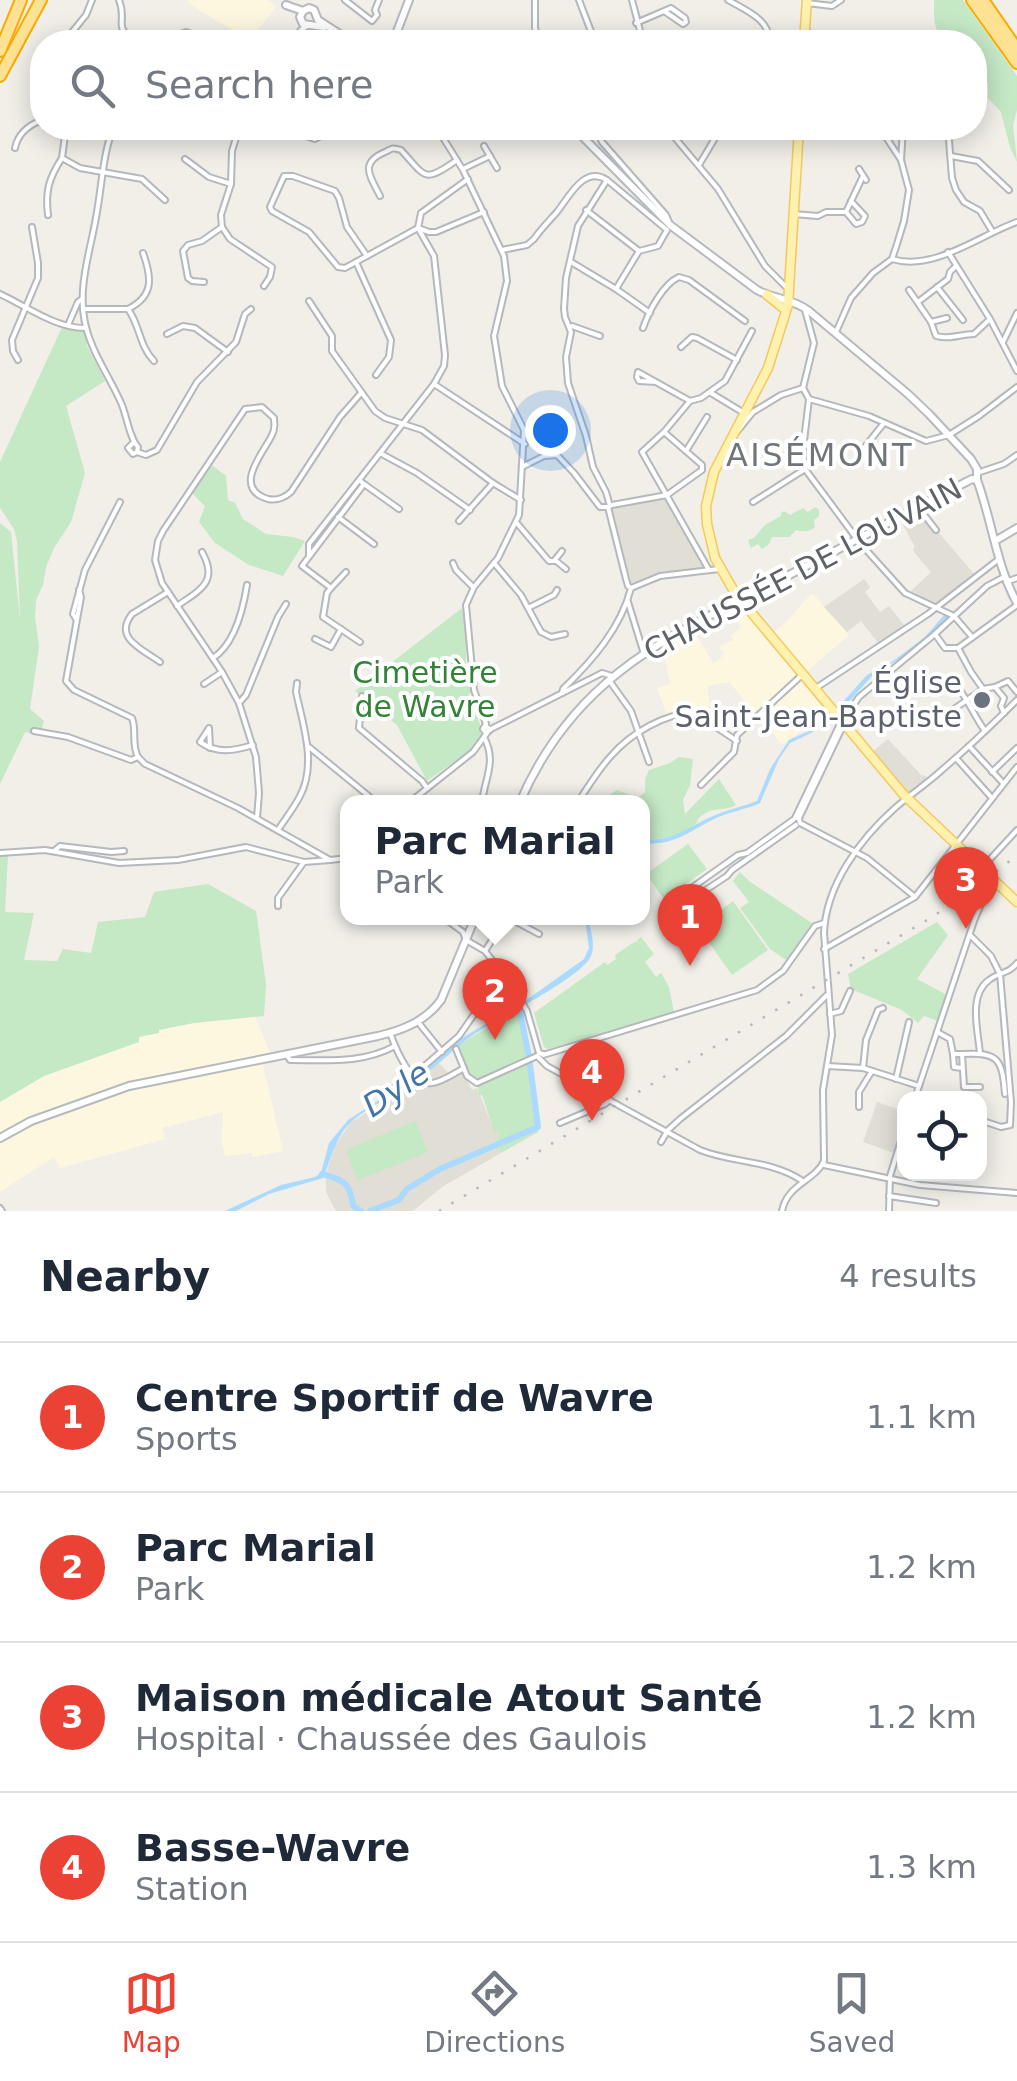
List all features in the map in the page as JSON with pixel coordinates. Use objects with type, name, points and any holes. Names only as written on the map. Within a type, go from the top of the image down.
[{"type":"highway","points":[[0,37],[19,0]]},
{"type":"highway","points":[[0,51],[19,0]]},
{"type":"highway","points":[[0,76],[41,0]]},
{"type":"highway","points":[[972,0],[1017,63]]},
{"type":"highway","points":[[983,0],[1017,49]]},
{"type":"main road","points":[[398,30],[409,0]]},
{"type":"main road","points":[[283,2],[306,21],[330,30]]},
{"type":"main road","points":[[807,2],[808,30]]},
{"type":"main road","points":[[306,21],[315,8]]},
{"type":"main road","points":[[585,140],[669,228],[781,304],[786,297]]},
{"type":"main road","points":[[797,140],[790,272],[781,329],[749,412],[732,435],[714,472],[706,506],[710,540],[720,569],[741,600],[907,798],[995,882],[1010,891],[1017,902]]},
{"type":"main road","points":[[786,297],[836,332],[908,394],[971,458],[1005,580],[1017,604]]},
{"type":"main road","name":"CHAUSSÉE DE LOUVAIN","points":[[524,795],[552,742],[573,714],[610,678],[644,654],[977,477]]},
{"type":"main road","points":[[994,538],[1017,528]]},
{"type":"main road","points":[[0,1138],[31,1121],[129,1086],[390,1033],[418,1022],[441,1000],[472,925]]},
{"type":"street","points":[[74,30],[92,0]]},
{"type":"street","points":[[345,0],[372,20],[377,15],[378,0]]},
{"type":"street","points":[[535,0],[536,30]]},
{"type":"street","points":[[579,0],[590,30]]},
{"type":"street","points":[[632,0],[639,30]]},
{"type":"street","points":[[728,0],[762,20],[768,30]]},
{"type":"street","points":[[807,2],[832,6],[841,0]]},
{"type":"street","points":[[122,1],[120,19],[124,30]]},
{"type":"street","points":[[636,23],[664,10],[671,8],[687,20],[685,24],[664,10]]},
{"type":"street","points":[[674,18],[681,14]]},
{"type":"street","points":[[300,30],[306,21]]},
{"type":"street","points":[[15,148],[17,138],[30,128]]},
{"type":"street","points":[[48,215],[48,182],[62,158],[65,140]]},
{"type":"street","points":[[109,140],[82,299],[93,349],[123,407],[133,443],[128,450],[146,456],[157,450],[196,384],[237,340],[245,314],[251,309]]},
{"type":"street","points":[[235,140],[222,227],[230,239],[270,264],[272,270],[264,286]]},
{"type":"street","points":[[444,140],[502,250],[506,282],[494,336],[502,386],[524,430],[525,444],[522,500],[516,522],[494,562],[474,587],[466,613],[474,690],[491,760],[484,795]]},
{"type":"street","points":[[601,140],[666,215],[669,228],[658,246],[639,251],[616,289]]},
{"type":"street","points":[[676,140],[718,189],[786,297]]},
{"type":"street","points":[[699,165],[714,140]]},
{"type":"street","points":[[836,332],[846,306],[860,286],[892,258],[904,221],[908,183],[901,160],[888,140]]},
{"type":"street","points":[[901,160],[902,140]]},
{"type":"street","points":[[949,140],[958,196],[979,210],[992,231]]},
{"type":"street","points":[[484,146],[497,168]]},
{"type":"street","points":[[380,196],[369,166],[373,158],[391,148],[402,150],[418,171],[427,175],[438,173],[457,160]]},
{"type":"street","points":[[463,170],[490,156]]},
{"type":"street","points":[[950,156],[978,161],[1009,190]]},
{"type":"street","points":[[62,158],[80,168],[142,179],[165,200]]},
{"type":"street","points":[[185,159],[209,177],[231,184]]},
{"type":"street","points":[[846,212],[865,178],[859,170]]},
{"type":"street","points":[[502,250],[526,245],[582,181],[596,175],[669,228]]},
{"type":"street","points":[[366,256],[348,227],[335,191],[284,176],[270,207],[272,211],[314,236],[338,268],[345,268],[418,228],[436,232],[484,212]]},
{"type":"street","points":[[331,588],[302,566],[444,366],[438,274],[434,256],[418,228],[421,213],[468,180]]},
{"type":"street","points":[[607,180],[578,226],[564,294],[564,317],[572,332],[566,358],[568,383],[593,467],[606,492],[631,588]]},
{"type":"street","points":[[846,212],[856,224],[865,216],[851,201]]},
{"type":"street","points":[[586,210],[639,251]]},
{"type":"street","points":[[793,214],[846,212]]},
{"type":"street","points":[[892,258],[915,262],[1017,222]]},
{"type":"street","points":[[18,360],[12,340],[38,278],[32,226]]},
{"type":"street","points":[[204,282],[188,278],[183,252],[188,245],[202,241],[222,227]]},
{"type":"street","points":[[83,309],[128,309],[141,301],[149,281],[143,252]]},
{"type":"street","points":[[948,252],[1017,371]]},
{"type":"street","points":[[356,262],[392,340],[389,357],[376,374]]},
{"type":"street","points":[[571,262],[650,314]]},
{"type":"street","points":[[918,302],[948,279],[956,266]]},
{"type":"street","points":[[272,270],[281,270]]},
{"type":"street","points":[[643,328],[671,281],[680,277],[745,321]]},
{"type":"street","points":[[937,287],[963,320]]},
{"type":"street","points":[[909,290],[932,322],[934,334],[953,338],[974,334],[990,319]]},
{"type":"street","points":[[0,294],[68,326],[86,328]]},
{"type":"street","points":[[68,326],[82,299]]},
{"type":"street","points":[[309,302],[332,336],[332,351],[375,411],[422,430],[522,500]]},
{"type":"street","points":[[804,307],[814,343],[803,388],[809,399],[802,448],[805,469],[857,539],[904,593],[950,614],[973,636]]},
{"type":"street","points":[[128,309],[144,350],[154,361]]},
{"type":"street","points":[[1003,342],[1017,312]]},
{"type":"street","points":[[932,322],[946,318]]},
{"type":"street","points":[[182,319],[183,326]]},
{"type":"street","points":[[568,324],[600,336]]},
{"type":"street","points":[[166,334],[183,326],[200,329],[228,352]]},
{"type":"street","points":[[709,570],[642,454],[690,402],[725,381],[752,330]]},
{"type":"street","points":[[682,347],[692,337],[697,338],[737,360]]},
{"type":"street","points":[[656,382],[690,402]]},
{"type":"street","points":[[434,384],[525,444]]},
{"type":"street","points":[[809,399],[858,412],[926,441],[949,435],[1017,387]]},
{"type":"street","points":[[710,393],[749,412],[803,388]]},
{"type":"street","points":[[257,818],[259,793],[253,746],[239,703],[156,568],[158,541],[240,414],[250,407],[262,406],[274,418],[272,435],[251,477],[259,494],[279,499],[291,492],[361,392]]},
{"type":"street","points":[[686,451],[707,417]]},
{"type":"street","points":[[864,448],[884,423]]},
{"type":"street","points":[[522,467],[556,454],[600,507],[667,495],[702,470],[702,464],[664,432]]},
{"type":"street","points":[[380,453],[470,510]]},
{"type":"street","points":[[977,477],[1017,455]]},
{"type":"street","points":[[753,502],[805,469]]},
{"type":"street","points":[[361,482],[399,509]]},
{"type":"street","points":[[459,521],[493,483]]},
{"type":"street","points":[[120,502],[85,570],[74,614],[66,681],[74,690],[132,718],[134,749],[155,770],[257,818],[330,860]]},
{"type":"street","points":[[918,507],[936,530]]},
{"type":"street","points":[[336,515],[374,544]]},
{"type":"street","points":[[516,522],[548,560],[566,568]]},
{"type":"street","points":[[555,560],[562,551]]},
{"type":"street","points":[[178,606],[208,580],[209,569],[202,552]]},
{"type":"street","points":[[494,562],[521,595],[543,634],[565,634]]},
{"type":"street","points":[[815,688],[1000,562]]},
{"type":"street","points":[[453,563],[474,587]]},
{"type":"street","points":[[631,588],[660,576],[720,569]]},
{"type":"street","points":[[346,572],[327,593],[323,617],[360,642]]},
{"type":"street","points":[[743,858],[738,855],[669,904],[669,908],[674,911],[727,876],[743,858],[796,821],[842,728],[838,716],[934,634],[950,614],[987,586],[1017,578]]},
{"type":"street","points":[[212,658],[229,643],[247,585]]},
{"type":"street","points":[[562,693],[595,656],[628,602],[631,588]]},
{"type":"street","points":[[528,608],[557,590]]},
{"type":"street","points":[[160,662],[130,640],[125,626],[132,614],[168,592]]},
{"type":"street","points":[[628,602],[644,654]]},
{"type":"street","points":[[239,703],[246,696],[286,604]]},
{"type":"street","points":[[934,634],[945,648],[958,648],[1017,604]]},
{"type":"street","points":[[315,638],[331,647],[341,629]]},
{"type":"street","points":[[958,648],[983,689]]},
{"type":"street","points":[[204,684],[222,672]]},
{"type":"street","points":[[418,795],[473,752],[486,730],[602,673],[624,698],[649,762]]},
{"type":"street","points":[[701,785],[734,752],[737,735],[803,674]]},
{"type":"street","points":[[954,709],[983,689],[1008,681],[1017,692]]},
{"type":"street","points":[[278,830],[303,791],[308,760],[297,683]]},
{"type":"street","points":[[956,685],[986,731]]},
{"type":"street","points":[[995,687],[1003,697],[1004,713]]},
{"type":"street","points":[[362,696],[359,728],[427,788]]},
{"type":"street","points":[[779,1210],[801,1180],[824,1164],[823,1090],[832,1035],[824,923],[833,894],[855,852],[881,822],[1016,703]]},
{"type":"street","points":[[583,795],[611,756],[639,733],[670,716],[699,714],[737,742]]},
{"type":"street","points":[[34,731],[68,736],[131,760],[138,757]]},
{"type":"street","points":[[210,748],[226,751],[253,746]]},
{"type":"street","points":[[969,746],[1003,783]]},
{"type":"street","points":[[309,747],[367,795]]},
{"type":"street","points":[[992,772],[1017,748]]},
{"type":"street","points":[[308,760],[320,756]]},
{"type":"street","points":[[956,758],[992,798]]},
{"type":"street","points":[[824,949],[915,897],[1017,768]]},
{"type":"street","points":[[796,821],[867,858],[915,897]]},
{"type":"street","points":[[981,868],[1017,830]]},
{"type":"street","points":[[54,851],[60,846],[124,851]]},
{"type":"street","points":[[0,853],[54,851],[119,863],[178,860],[246,847],[304,862],[340,859]]},
{"type":"street","points":[[278,906],[278,898],[304,862]]},
{"type":"street","points":[[918,1091],[970,934],[982,902],[995,882]]},
{"type":"street","points":[[456,1049],[474,1082],[480,1082],[537,1057],[757,990],[783,970],[815,926],[824,923]]},
{"type":"street","points":[[454,925],[466,940],[486,951],[510,983],[524,1006],[537,1057],[547,1066],[709,1153],[760,1164],[801,1180]]},
{"type":"street","points":[[486,951],[503,925]]},
{"type":"street","points":[[522,925],[539,934]]},
{"type":"street","points":[[970,934],[991,956],[1000,974],[1006,1077]]},
{"type":"street","points":[[980,1053],[977,996],[986,982],[1010,972],[1016,964]]},
{"type":"street","points":[[391,1090],[415,1076],[442,1052],[459,1036],[482,1003],[510,983]]},
{"type":"street","points":[[830,1014],[842,1011],[850,990]]},
{"type":"street","points":[[661,1142],[668,1130],[786,1036],[828,995]]},
{"type":"street","points":[[863,1068],[868,1032],[878,1010],[883,1008]]},
{"type":"street","points":[[418,1022],[442,1052]]},
{"type":"street","points":[[896,1079],[909,1022]]},
{"type":"street","points":[[937,1032],[950,1039],[954,1066],[962,1068]]},
{"type":"street","points":[[390,1033],[415,1076],[432,1083],[464,1068]]},
{"type":"street","points":[[286,1054],[290,1060],[343,1060],[375,1056],[395,1046]]},
{"type":"street","points":[[953,1054],[994,1057],[1010,1087],[1010,1125]]},
{"type":"street","points":[[962,1054],[964,1087],[980,1087]]},
{"type":"street","points":[[827,1066],[863,1068],[919,1086]]},
{"type":"street","points":[[859,1107],[859,1092],[872,1071]]},
{"type":"street","points":[[1005,1094],[1010,1087]]},
{"type":"street","points":[[560,1123],[610,1100]]},
{"type":"street","points":[[987,1122],[1017,1128]]},
{"type":"street","points":[[890,1211],[890,1178],[897,1156]]},
{"type":"street","points":[[824,1164],[940,1187],[1017,1194]]},
{"type":"street","points":[[890,1196],[936,1203]]},
{"type":"shaded area","points":[[267,0],[276,6],[258,30],[232,30],[188,3]]},
{"type":"shaded area","points":[[669,500],[705,568],[662,573],[630,583],[611,509]]},
{"type":"shaded area","points":[[920,511],[975,575],[936,604],[915,597],[917,594],[911,591],[931,572],[914,552],[901,521]]},
{"type":"shaded area","points":[[864,579],[870,587],[865,592],[880,612],[889,606],[905,626],[878,643],[861,621],[847,632],[824,607]]},
{"type":"shaded area","points":[[812,593],[849,635],[806,672],[773,633]]},
{"type":"shaded area","points":[[741,607],[797,672],[795,679],[802,682],[828,714],[782,744],[729,682],[707,686],[710,706],[666,713],[657,688],[670,684],[663,647],[694,630],[713,664],[725,654],[719,647],[733,640],[731,636],[741,627],[731,611]]},
{"type":"shaded area","points":[[888,739],[928,779],[909,794],[872,752]]},
{"type":"shaded area","points":[[255,1016],[270,1053],[261,1056],[283,1151],[253,1157],[252,1153],[225,1156],[223,1112],[162,1128],[165,1139],[60,1168],[54,1157],[0,1192],[0,1102],[44,1076],[138,1042],[138,1037],[158,1030]]},
{"type":"shaded area","points":[[438,1062],[451,1076],[463,1072],[472,1090],[477,1088],[494,1130],[500,1134],[496,1141],[501,1153],[442,1187],[413,1211],[336,1211],[326,1192],[326,1174],[335,1146],[350,1123],[423,1077]]},
{"type":"shaded area","points":[[877,1102],[897,1109],[894,1153],[863,1142]]},
{"type":"green space","points":[[934,0],[963,0],[984,30],[937,30]]},
{"type":"green space","points":[[987,34],[1017,76],[1013,125],[1017,162],[1001,112],[988,98]]},
{"type":"green space","points":[[63,325],[85,330],[87,346],[105,381],[66,406],[85,473],[71,522],[54,548],[36,600],[39,647],[30,709],[44,721],[39,735],[25,732],[0,784],[0,523],[11,532],[20,620],[17,541],[0,508],[0,462]]},
{"type":"green space","points":[[209,463],[226,476],[228,500],[235,503],[243,519],[266,534],[305,541],[283,576],[249,565],[215,543],[199,522],[205,506],[190,491]]},
{"type":"green space","points":[[815,507],[819,516],[813,529],[796,530],[789,537],[772,537],[762,549],[758,544],[751,548],[748,540],[784,511],[790,515]]},
{"type":"green space","name":"Cimetière de Wavre","points":[[462,608],[466,627],[464,671],[469,672],[472,691],[468,695],[480,724],[481,739],[427,781],[397,725],[355,691]]},
{"type":"green space","points":[[679,757],[693,759],[690,785],[683,800],[685,814],[719,779],[736,805],[708,812],[681,833],[650,839],[650,795],[642,795],[645,779],[649,770]]},
{"type":"green space","points":[[688,844],[707,869],[664,899],[650,880],[650,871]]},
{"type":"green space","points":[[0,855],[8,855],[5,912],[34,913],[24,960],[57,961],[63,949],[91,953],[98,922],[145,917],[154,892],[208,884],[256,911],[266,984],[264,1016],[159,1030],[139,1037],[139,1042],[44,1076],[0,1102]]},
{"type":"green space","points":[[740,872],[812,923],[786,960],[770,949],[740,908],[749,902],[733,881]]},
{"type":"green space","points":[[733,901],[768,950],[732,975],[698,927]]},
{"type":"green space","points":[[937,922],[948,935],[917,979],[947,995],[938,1021],[924,1016],[918,1023],[902,1010],[851,989],[848,974]]},
{"type":"green space","points":[[641,937],[654,954],[645,962],[656,977],[661,973],[669,987],[674,1012],[544,1047],[534,1013],[605,962],[607,965],[616,959],[615,955],[638,943]]},
{"type":"green space","points":[[519,1008],[528,1058],[480,1081],[469,1076],[457,1046]]},
{"type":"green space","points":[[528,1060],[538,1132],[501,1153],[496,1141],[500,1134],[494,1131],[478,1087]]},
{"type":"green space","points":[[415,1121],[428,1152],[358,1180],[346,1150]]},
{"type":"water","points":[[944,615],[949,617],[910,652],[873,675],[834,718],[790,743],[760,803],[718,817],[671,840],[650,843],[650,839],[674,835],[757,801],[770,769],[789,740],[831,715],[867,675],[925,637]]},
{"type":"water","name":"Dyle","points":[[586,925],[589,925],[593,947],[584,965],[476,1033],[422,1077],[350,1123],[323,1178],[269,1194],[236,1211],[225,1211],[281,1185],[321,1173],[329,1143],[348,1120],[419,1074],[455,1042],[525,1001],[584,959],[589,948]]},
{"type":"waterway","points":[[370,1211],[399,1200],[407,1189],[440,1169],[538,1127],[519,1006]]},
{"type":"waterway","points":[[322,1174],[345,1184],[353,1206],[361,1211]]},
{"type":"railway","points":[[439,1211],[932,917],[1017,855]]},
{"type":"place","name":"Église Saint-Jean-Baptiste","points":[[982,700]]},
{"type":"place","name":"Maison médicale Atout Santé","points":[[966,929]]},
{"type":"place","name":"Centre Sportif de Wavre","points":[[690,966]]},
{"type":"place","name":"Parc Marial","points":[[495,1040]]},
{"type":"place","name":"Basse-Wavre","points":[[592,1121]]},
{"type":"district","name":"AISÉMONT","points":[[820,455]]}]
